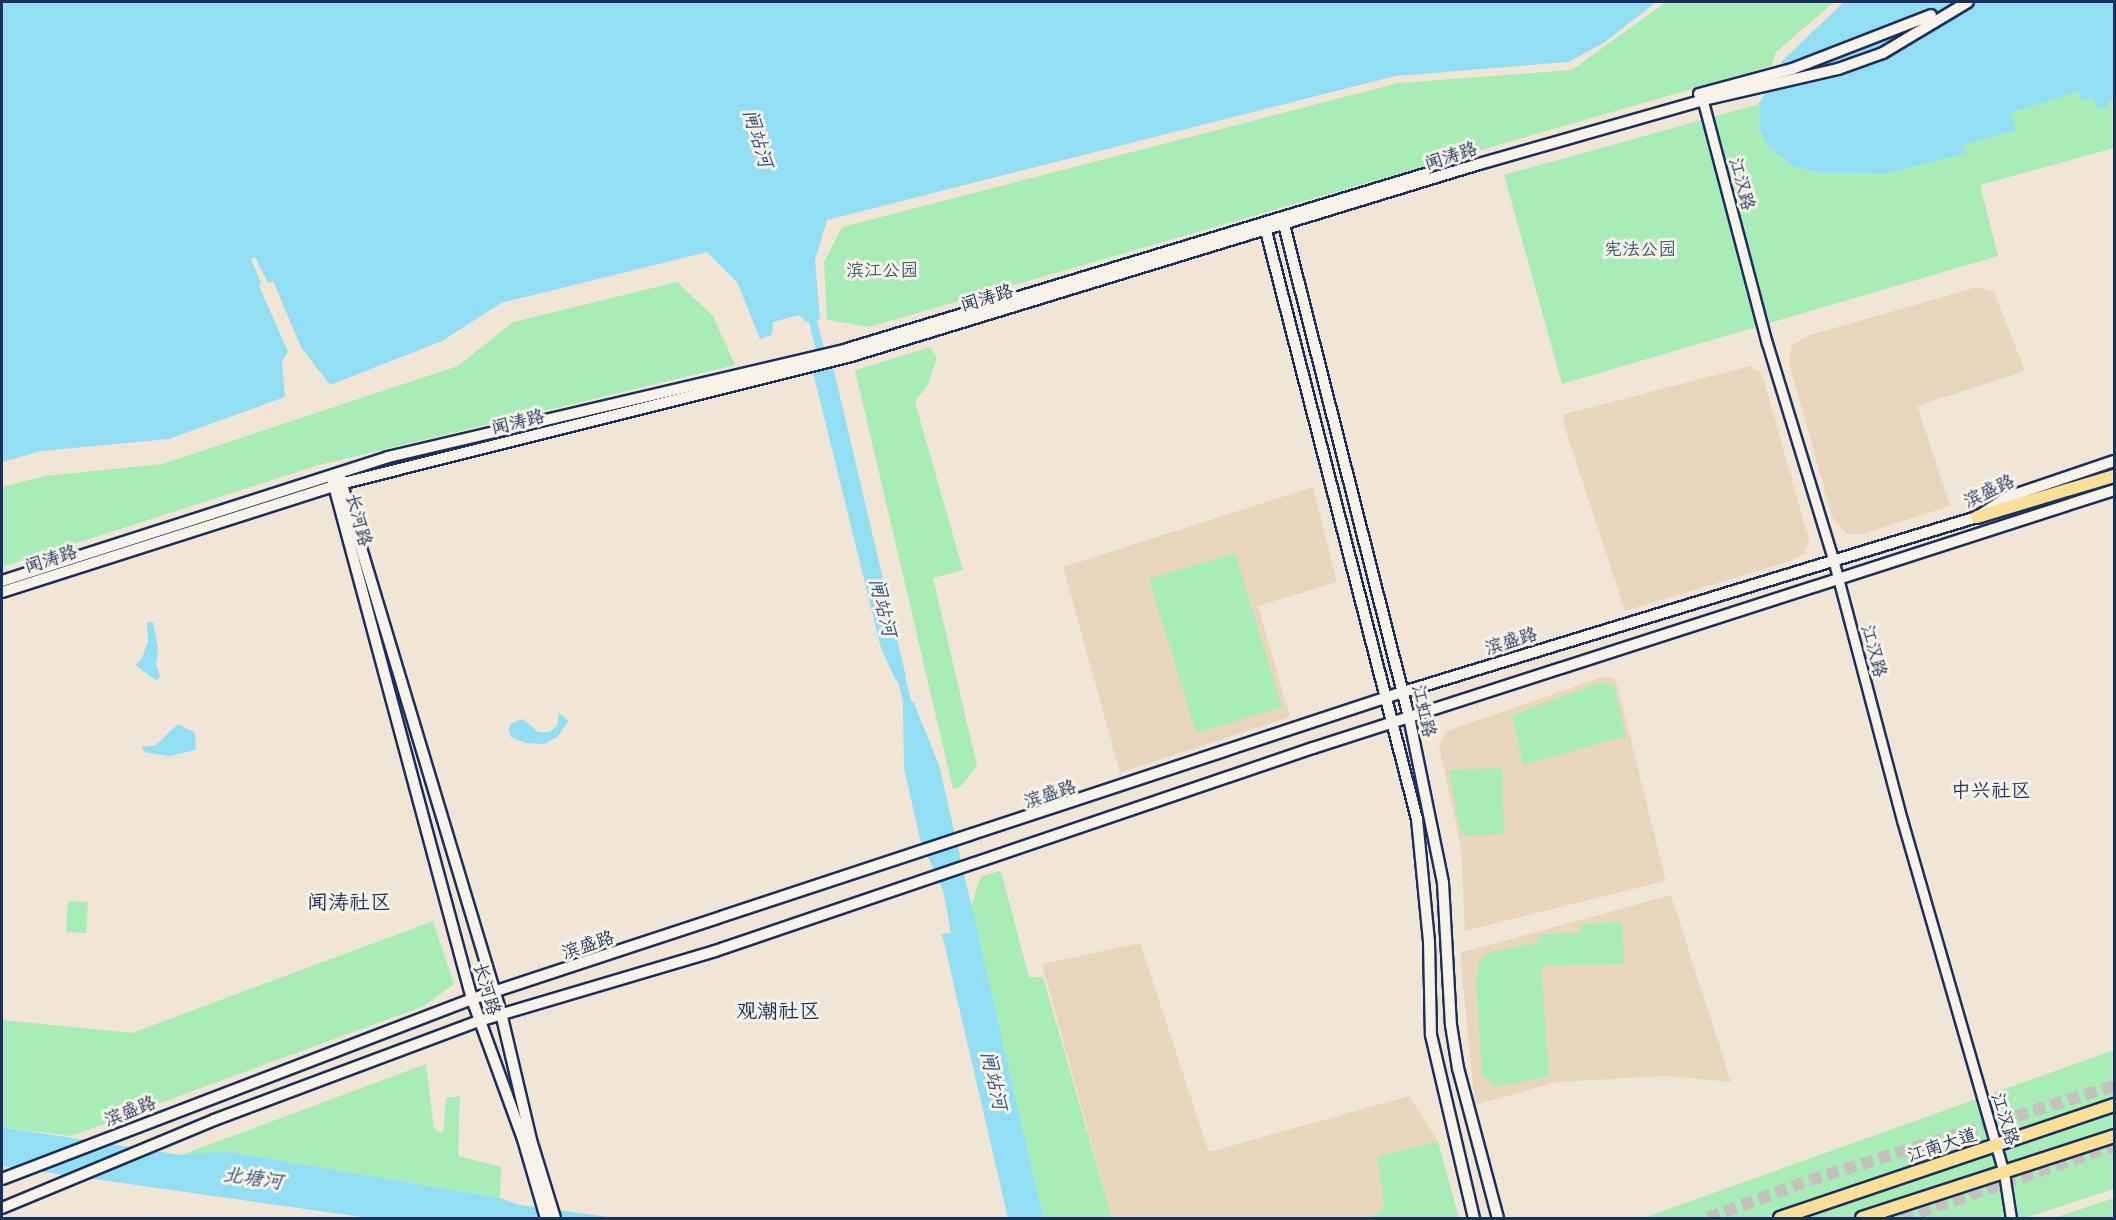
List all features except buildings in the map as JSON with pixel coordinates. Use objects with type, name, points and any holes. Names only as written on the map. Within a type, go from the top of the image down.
[{"type":"main road","name":"闻涛路","points":[[2,581],[388,457],[849,352],[1765,80],[1876,39],[1955,2]]},
{"type":"main road","name":"闻涛路","points":[[1765,80],[1838,69],[1883,53],[1968,2]]},
{"type":"main road","name":"江虹路","points":[[1283,222],[1409,717],[1443,883],[1451,1025],[1458,1068],[1498,1218]]},
{"type":"main road","name":"江虹路","points":[[1265,227],[1386,698],[1422,848],[1431,1035],[1474,1218]]},
{"type":"main road","name":"闻涛路","points":[[2,592],[344,483],[737,379]]},
{"type":"main road","name":"滨盛路","points":[[2,1179],[494,991],[1077,802],[1403,692],[1977,517],[2008,497],[2115,461]]},
{"type":"main road","name":"长河路","points":[[335,473],[344,483],[501,1013],[527,1140],[546,1218]]},
{"type":"main road","name":"长河路","points":[[335,473],[332,487],[472,999],[555,1218]]},
{"type":"main road","points":[[1977,517],[2115,476]]},
{"type":"main road","name":"滨盛路","points":[[2,1208],[214,1120],[501,1013],[715,951],[802,919],[1409,717],[2115,490]]},
{"type":"main road","name":"江南大道","points":[[1780,1218],[2115,1105]]},
{"type":"main road","points":[[1862,1218],[2115,1136]]},
{"type":"street","name":"江汉路","points":[[1702,97],[1767,343],[1833,560],[1904,829],[2004,1173],[2011,1218]]},
{"type":"shaded area","points":[[1977,287],[1994,292],[2025,371],[1917,406],[1950,506],[1859,535],[1847,534],[1832,517],[1789,362],[1792,346],[1807,336]]},
{"type":"shaded area","points":[[1751,366],[1761,373],[1764,381],[1809,540],[1805,553],[1791,561],[1625,611],[1564,425],[1564,414]]},
{"type":"shaded area","points":[[1313,487],[1337,582],[1258,606],[1290,717],[1120,773],[1063,567]]},
{"type":"shaded area","points":[[1605,676],[1616,680],[1666,881],[1465,931],[1461,847],[1439,746],[1447,731]]},
{"type":"shaded area","points":[[1671,895],[1731,1082],[1665,1076],[1557,1082],[1475,1105],[1460,953]]},
{"type":"shaded area","points":[[1140,943],[1209,1152],[1409,1096],[1438,1141],[1377,1157],[1384,1207],[1370,1218],[1112,1218],[1042,964]]},
{"type":"green space","name":"滨江公园","points":[[1666,2],[1834,2],[1776,52],[1771,66],[869,327],[827,320],[824,262],[842,227],[1398,83],[1572,70]]},
{"type":"green space","name":"宪法公园","points":[[2079,91],[2110,105],[2109,100],[2114,98],[2114,148],[1980,185],[1998,256],[1562,384],[1504,175],[1759,104],[1760,131],[1768,146],[1792,166],[1819,173],[1884,174],[1966,152],[1963,145],[2016,130],[2011,113]]},
{"type":"green space","points":[[677,282],[713,316],[735,365],[319,465],[2,567],[2,487],[45,476],[162,464],[458,366],[513,322]]},
{"type":"green space","points":[[931,347],[937,359],[928,384],[915,402],[963,570],[933,578],[977,766],[960,787],[953,789],[855,370]]},
{"type":"green space","points":[[1235,553],[1282,707],[1196,733],[1149,579]]},
{"type":"green space","points":[[1603,682],[1614,686],[1626,736],[1523,765],[1512,715]]},
{"type":"green space","points":[[1502,768],[1504,834],[1465,836],[1460,829],[1449,770]]},
{"type":"green space","points":[[1001,871],[1029,977],[1043,977],[1112,1218],[1043,1218],[971,907],[981,876]]},
{"type":"green space","points":[[68,901],[88,902],[86,933],[66,932]]},
{"type":"green space","points":[[433,921],[454,984],[424,1006],[71,1136],[2,1127],[2,1020],[132,1033]]},
{"type":"green space","points":[[1622,922],[1624,964],[1541,966],[1549,1076],[1496,1087],[1482,1075],[1476,982],[1479,963],[1487,953],[1539,942],[1540,934],[1581,933],[1581,924]]},
{"type":"green space","points":[[2114,1050],[2114,1189],[2025,1218],[1643,1218]]},
{"type":"green space","points":[[426,1064],[434,1129],[443,1133],[446,1098],[460,1096],[458,1156],[501,1167],[500,1198],[223,1151],[181,1155]]},
{"type":"green space","points":[[1438,1141],[1459,1218],[1370,1218],[1384,1207],[1377,1157]]},
{"type":"green space","points":[[2114,1198],[2114,1218],[2054,1218]]},
{"type":"water","points":[[2,2],[1656,2],[1605,42],[1569,62],[1395,76],[827,220],[815,260],[820,319],[806,322],[799,315],[773,322],[772,335],[760,339],[737,282],[707,252],[501,303],[442,341],[330,385],[301,347],[273,281],[268,283],[255,257],[251,259],[261,283],[259,286],[288,352],[282,361],[285,397],[169,439],[41,451],[2,462]]},
{"type":"water","points":[[1844,2],[2114,2],[2114,98],[2109,100],[2110,105],[2097,109],[2093,97],[2081,101],[2079,91],[2011,113],[2016,130],[1963,145],[1966,153],[1884,174],[1819,173],[1792,166],[1768,146],[1760,131],[1759,104],[1782,61]]},
{"type":"water","points":[[833,367],[906,677],[896,681],[881,648],[813,372]]},
{"type":"water","points":[[147,622],[153,622],[158,649],[156,664],[160,676],[157,681],[135,665],[141,660],[148,642]]},
{"type":"water","points":[[913,701],[939,765],[1043,1218],[1008,1218],[942,934],[951,933],[943,890],[920,839],[904,768],[903,704]]},
{"type":"water","points":[[559,713],[569,721],[557,737],[544,744],[525,743],[511,737],[508,730],[512,723],[523,719],[538,732],[549,732],[557,726]]},
{"type":"water","points":[[178,724],[195,733],[196,750],[169,756],[144,752],[142,747],[156,745]]},
{"type":"water","name":"北塘河","points":[[2,1127],[181,1155],[223,1151],[500,1198],[520,1205],[616,1218],[369,1218],[2,1166]]},
{"type":"waterway","name":"闸站河","points":[[810,310],[823,361]]},
{"type":"waterway","name":"闸站河","points":[[899,668],[910,713]]},
{"type":"tunnel","points":[[1708,1218],[1810,1180],[2114,1086]]},
{"type":"tunnel","points":[[1902,1218],[2114,1146]]},
{"type":"district","name":"中兴社区","points":[[1991,789]]},
{"type":"district","name":"闻涛社区","points":[[349,902]]},
{"type":"district","name":"观潮社区","points":[[778,1011]]}]
